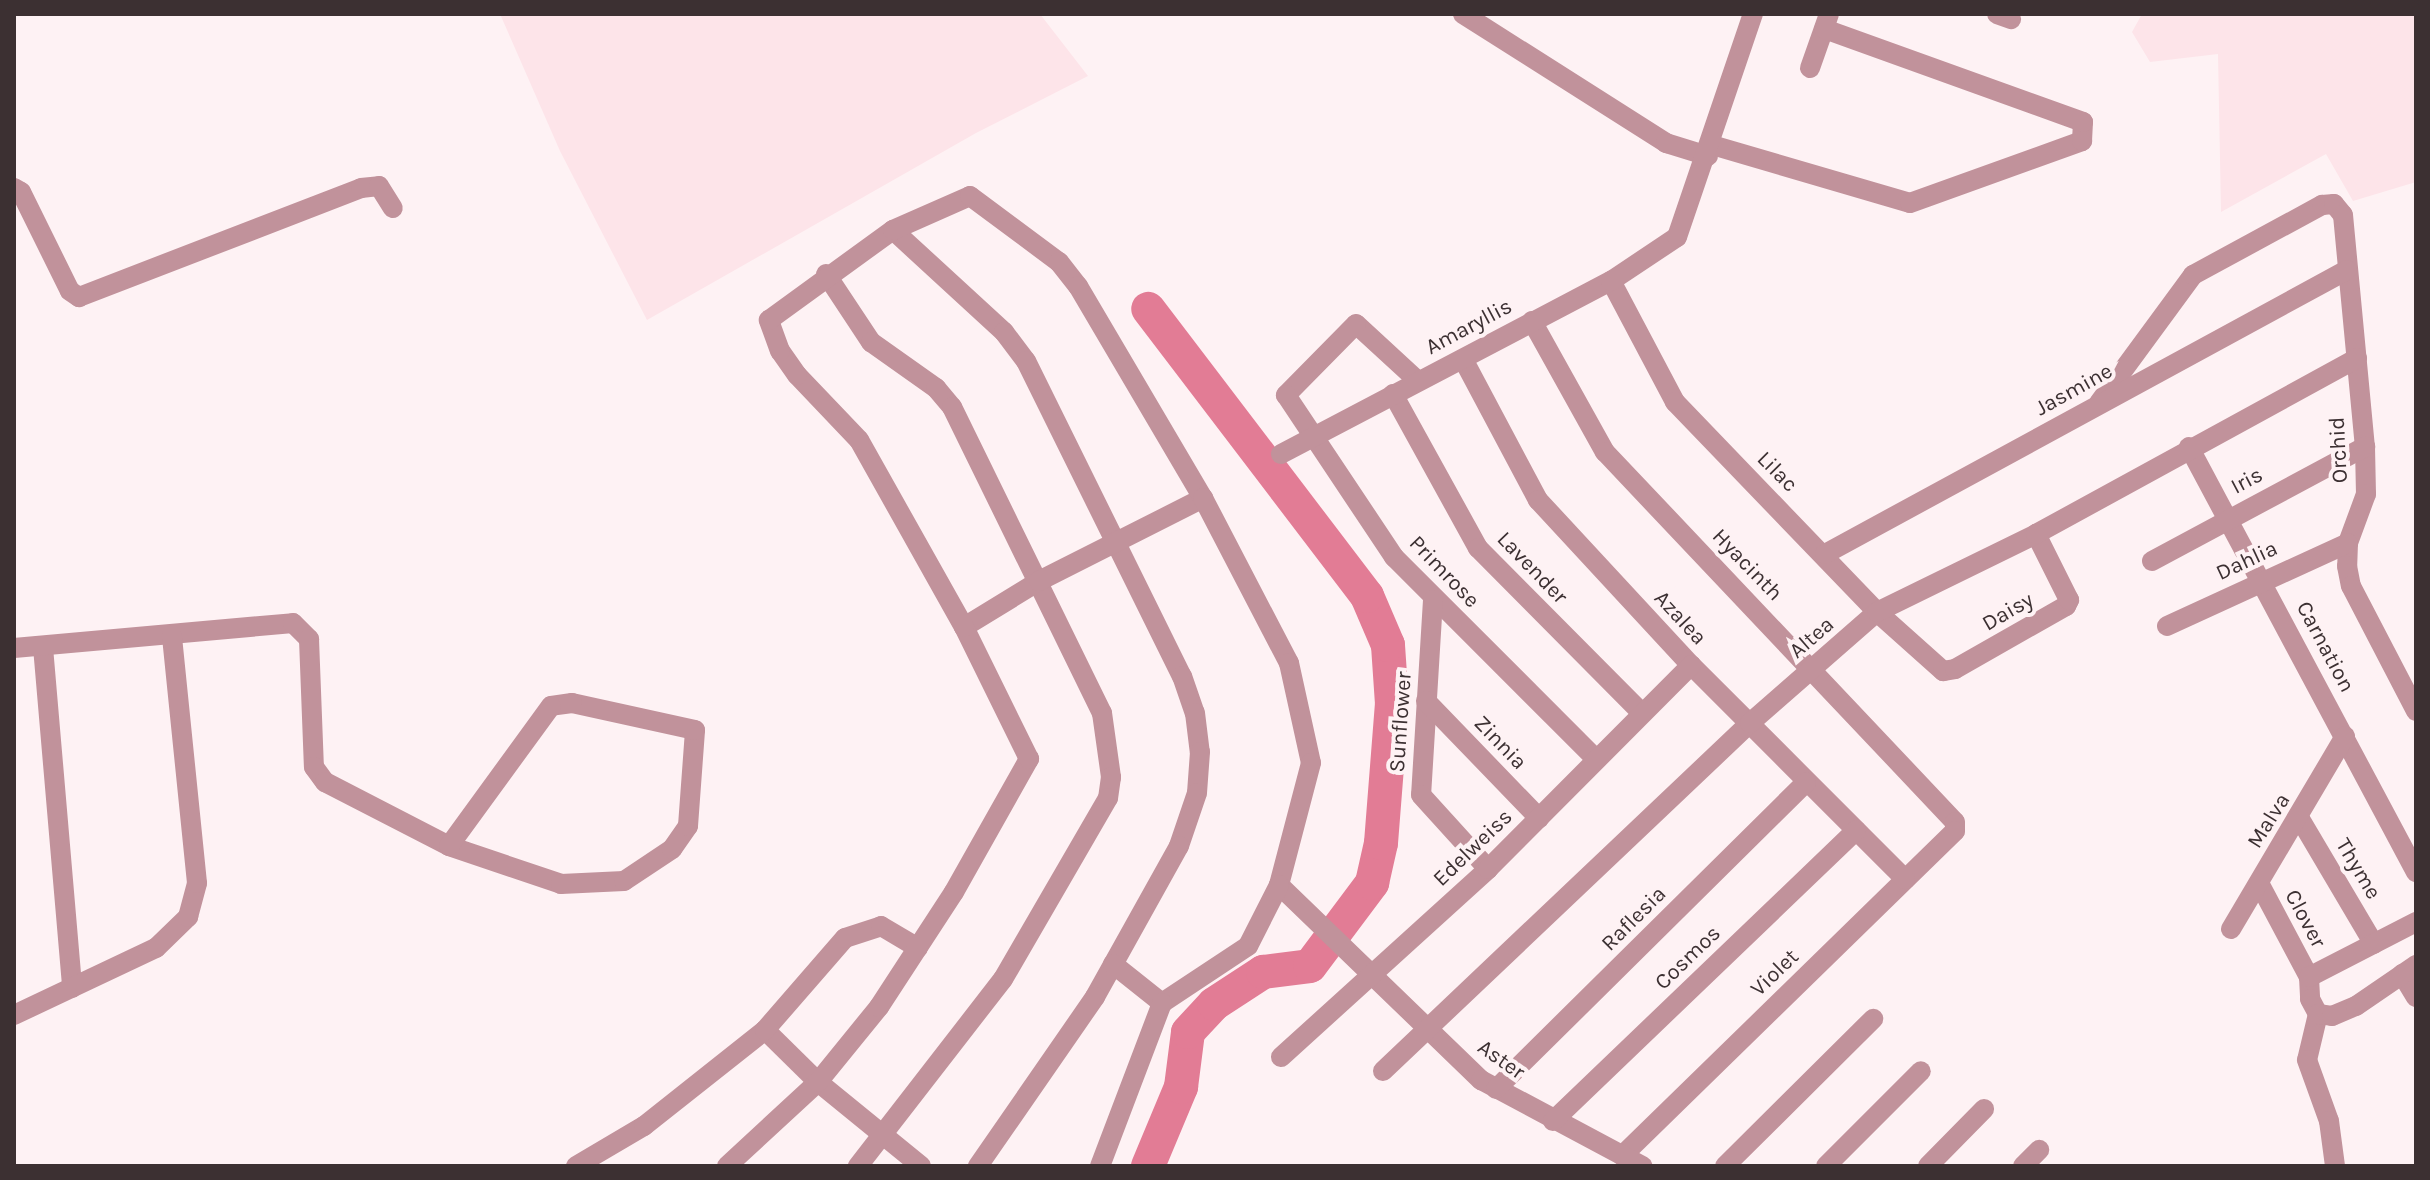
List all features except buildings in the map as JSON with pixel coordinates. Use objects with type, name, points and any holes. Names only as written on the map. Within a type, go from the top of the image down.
[{"type":"street","points":[[1463,14],[1666,143],[1710,150],[1910,203],[2082,141],[2083,122],[1827,22],[1810,68]]},
{"type":"street","points":[[1710,150],[1753,14]]},
{"type":"street","name":"Amaryllis","points":[[1281,454],[1611,281],[1677,237],[1710,150]]},
{"type":"street","points":[[14,188],[21,192],[70,291],[79,297],[361,188],[379,186],[393,208]]},
{"type":"street","points":[[727,1166],[818,1082],[879,1007],[918,948],[1029,759],[964,627],[859,440],[780,351],[769,320],[826,274],[893,230],[970,196],[1059,262],[1203,498],[1289,663],[1311,763],[1279,885],[1248,946],[1162,1003],[1100,1166]]},
{"type":"street","name":"Orchid","points":[[2099,403],[2193,275],[2322,205],[2334,204],[2343,215],[2365,447],[2366,494],[2348,543],[2351,586],[2416,711]]},
{"type":"street","points":[[893,230],[1004,332],[1026,361],[1182,676],[1195,713],[1200,752],[1197,793],[1179,846],[1113,964],[1028,1099],[978,1166]]},
{"type":"street","name":"Jasmine","points":[[1825,554],[2347,270]]},
{"type":"street","points":[[826,274],[871,342],[936,388],[952,407],[1102,713],[1109,740],[1108,798],[1003,979],[885,1138],[858,1166]]},
{"type":"street","name":"Lilac","points":[[1611,281],[1675,402],[1825,554],[1877,612],[1943,671]]},
{"type":"street","name":"Hyacinth","points":[[1532,321],[1605,452],[1814,668],[1955,822]]},
{"type":"street","name":"Primrose","points":[[1418,381],[1356,324],[1286,395],[1394,557],[1433,600],[1596,759]]},
{"type":"street","name":"Altea","points":[[1383,1071],[1750,723],[1877,612],[2036,534],[2189,447],[2357,358]]},
{"type":"street","name":"Azalea","points":[[1463,359],[1538,500],[1691,665],[1905,879]]},
{"type":"street","name":"Lavender","points":[[1393,394],[1478,548],[1642,713]]},
{"type":"street","name":"Carnation","points":[[2189,447],[2416,872]]},
{"type":"street","name":"Iris","points":[[2152,561],[2365,447]]},
{"type":"street","points":[[964,627],[1039,581],[1116,547],[1203,498]]},
{"type":"street","name":"Daisy","points":[[1943,671],[1955,669],[2066,606],[2069,600],[2036,534]]},
{"type":"street","name":"Dahlia","points":[[2167,626],[2262,579],[2348,543]]},
{"type":"street","name":"Sunflower","points":[[1433,600],[1421,795],[1488,869]]},
{"type":"street","points":[[14,648],[293,623],[309,639],[314,767],[319,775],[449,846],[561,884],[624,881],[672,849],[688,826],[695,730],[572,703],[551,706],[449,846]]},
{"type":"street","points":[[14,1015],[156,948],[188,917],[197,883],[172,635]]},
{"type":"street","points":[[43,647],[72,988]]},
{"type":"street","name":"Edelweiss","points":[[1281,1057],[1488,869],[1691,665]]},
{"type":"street","name":"Zinnia","points":[[1426,701],[1539,818]]},
{"type":"street","name":"Malva","points":[[2231,929],[2300,819],[2345,736]]},
{"type":"street","name":"Raflesia","points":[[1496,1089],[1806,782]]},
{"type":"street","name":"Thyme","points":[[2300,819],[2374,944]]},
{"type":"street","name":"Violet","points":[[1622,1156],[1955,831],[1955,822]]},
{"type":"street","name":"Cosmos","points":[[1553,1121],[1856,830]]},
{"type":"street","name":"Clover","points":[[2259,883],[2309,977],[2310,999],[2318,1014]]},
{"type":"street","name":"Aster","points":[[1279,885],[1345,947],[1425,1030],[1496,1089],[1642,1166]]},
{"type":"street","points":[[2309,977],[2416,922]]},
{"type":"street","points":[[576,1166],[644,1126],[765,1030],[845,938],[881,926],[918,948]]},
{"type":"street","points":[[1113,964],[1162,1003]]},
{"type":"street","points":[[2335,1166],[2329,1121],[2307,1060],[2318,1014],[2332,1016],[2356,1006],[2409,969],[2416,997]]},
{"type":"street","points":[[1725,1166],[1873,1019]]},
{"type":"street","points":[[765,1030],[818,1082],[921,1166]]},
{"type":"street","points":[[1826,1166],[1921,1071]]},
{"type":"street","points":[[1928,1166],[1984,1109]]},
{"type":"street","points":[[2023,1166],[2039,1150]]},
{"type":"shaded area","points":[[500,14],[1040,14],[1088,76],[976,133],[647,320],[560,151]]},
{"type":"shaded area","points":[[2142,14],[2416,14],[2416,182],[2353,201],[2326,154],[2221,212],[2218,54],[2150,62],[2132,32]]},
{"type":"waterway","points":[[1148,309],[1367,596],[1388,645],[1392,704],[1381,843],[1372,883],[1310,966],[1263,972],[1214,1004],[1188,1032],[1181,1087],[1148,1166]]}]
